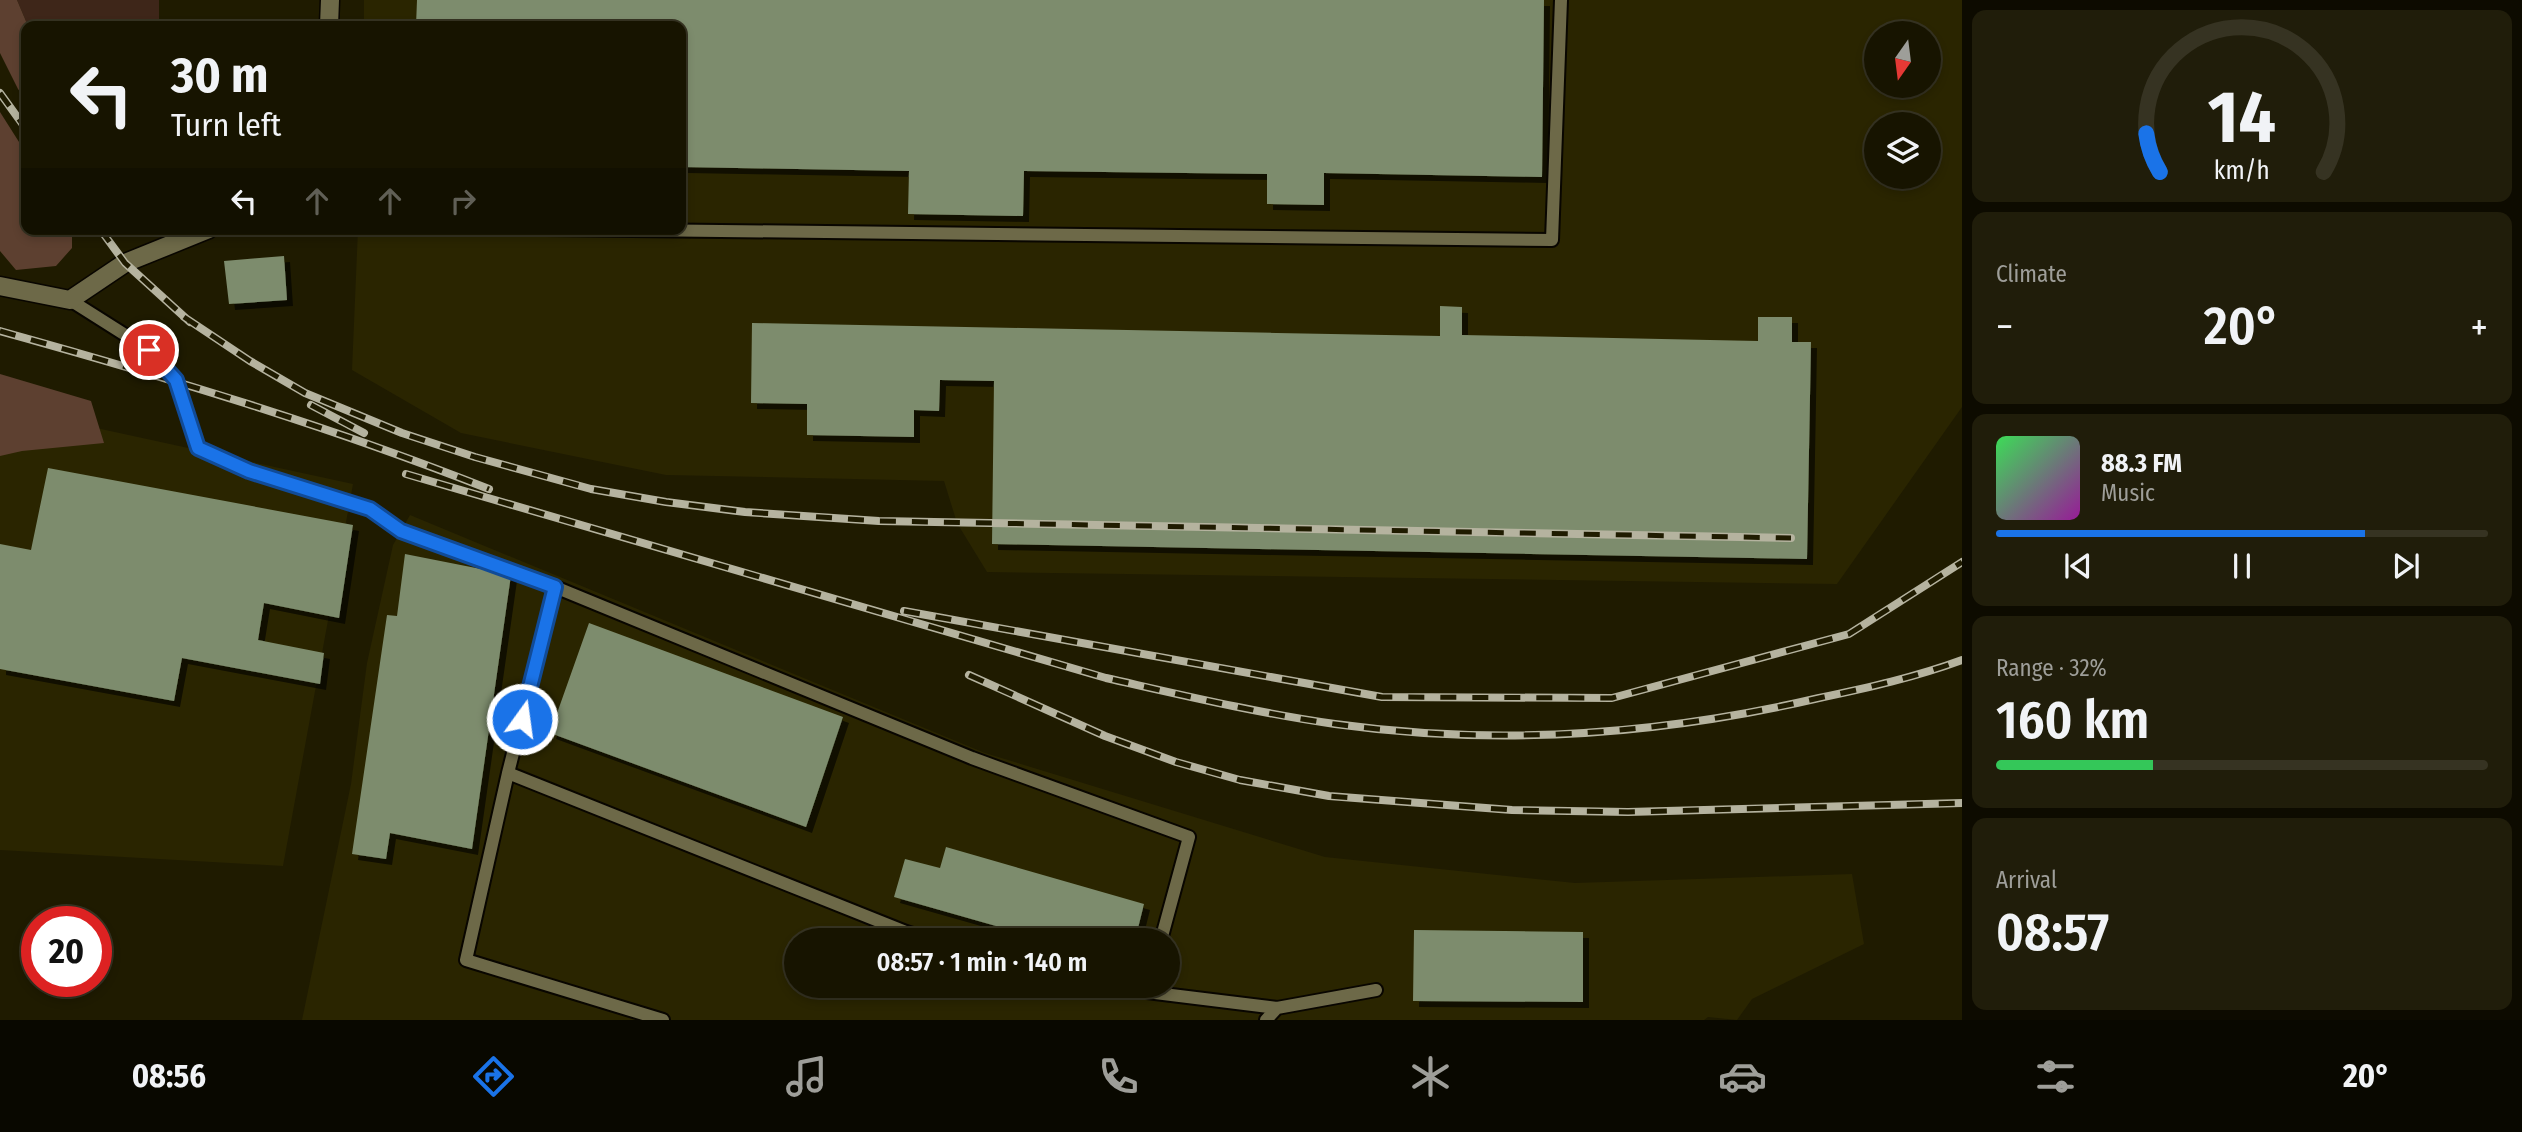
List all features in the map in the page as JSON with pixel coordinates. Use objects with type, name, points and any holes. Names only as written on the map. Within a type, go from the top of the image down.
[{"type":"street","points":[[329,21],[330,0]]},
{"type":"street","points":[[0,286],[71,300],[125,263],[194,235]]},
{"type":"lane","points":[[686,231],[1552,240],[1561,0]]},
{"type":"lane","points":[[71,300],[149,350],[176,380],[198,448],[249,471],[370,509],[401,531],[555,587],[972,758],[1189,838],[1164,928]]},
{"type":"lane","points":[[555,587],[508,773],[466,960],[663,1020]]},
{"type":"lane","points":[[508,773],[896,928]]},
{"type":"lane","points":[[1180,993],[1277,1007],[1376,990]]},
{"type":"lane","points":[[1266,1020],[1277,1007]]},
{"type":"shaded area","points":[[0,0],[17,0],[26,21],[21,21],[21,93],[0,53]]},
{"type":"shaded area","points":[[17,0],[159,0],[159,21],[26,21]]},
{"type":"shaded area","points":[[364,0],[1962,0],[1962,407],[1837,584],[987,572],[957,523],[944,481],[666,475],[461,433],[352,370],[358,235],[686,235],[686,21],[364,21]]},
{"type":"shaded area","points":[[0,112],[21,145],[21,235],[72,235],[72,248],[56,266],[16,270],[0,251]]},
{"type":"shaded area","points":[[0,374],[91,401],[104,443],[22,451],[0,456]]},
{"type":"shaded area","points":[[0,407],[353,484],[283,866],[0,850]]},
{"type":"shaded area","points":[[410,515],[985,753],[1325,857],[1575,883],[1852,874],[1864,944],[1752,999],[1737,1020],[1708,1017],[1704,1020],[302,1020],[351,784],[367,663],[393,545]]},
{"type":"building","points":[[417,0],[1544,0],[1542,177],[1324,173],[1324,205],[1267,204],[1267,174],[1024,171],[1023,216],[908,214],[909,171],[686,167],[686,21],[416,21]]},
{"type":"building","points":[[284,256],[287,300],[229,304],[224,261]]},
{"type":"building","points":[[1440,306],[1462,307],[1462,335],[1758,341],[1758,317],[1792,317],[1792,342],[1811,342],[1807,559],[992,544],[994,381],[940,380],[939,411],[914,410],[914,437],[807,435],[807,404],[751,403],[752,323],[1440,336]]},
{"type":"building","points":[[48,468],[353,525],[339,618],[264,603],[258,640],[324,653],[320,684],[182,658],[174,701],[0,669],[0,544],[31,550]]},
{"type":"building","points":[[405,554],[511,575],[472,849],[390,833],[386,859],[352,854],[387,615],[397,616]]},
{"type":"building","points":[[589,623],[843,717],[806,827],[550,733]]},
{"type":"building","points":[[946,847],[1144,904],[1138,928],[1003,928],[894,897],[905,859],[940,868]]},
{"type":"building","points":[[1414,930],[1583,932],[1583,1002],[1413,1001]]},
{"type":"railway","points":[[0,93],[21,122]]},
{"type":"railway","points":[[104,235],[125,263],[190,322]]},
{"type":"railway","points":[[184,317],[250,361],[305,393],[402,433],[475,457],[591,489],[666,502],[745,512],[879,521],[1791,538]]},
{"type":"railway","points":[[0,331],[247,404],[368,444],[489,489]]},
{"type":"railway","points":[[311,405],[364,433]]},
{"type":"railway","points":[[406,474],[1106,678],[1248,709],[1335,724],[1396,731],[1517,735],[1638,728],[1759,711],[1891,682],[1962,660]]},
{"type":"railway","points":[[904,611],[1382,697],[1612,698],[1849,634],[1962,562]]},
{"type":"railway","points":[[969,675],[1105,736],[1176,762],[1240,780],[1329,796],[1512,810],[1628,812],[1962,803]]},
{"type":"route","points":[[149,350],[176,380],[198,448],[249,471],[370,509],[401,531],[555,587],[522,719]]}]
